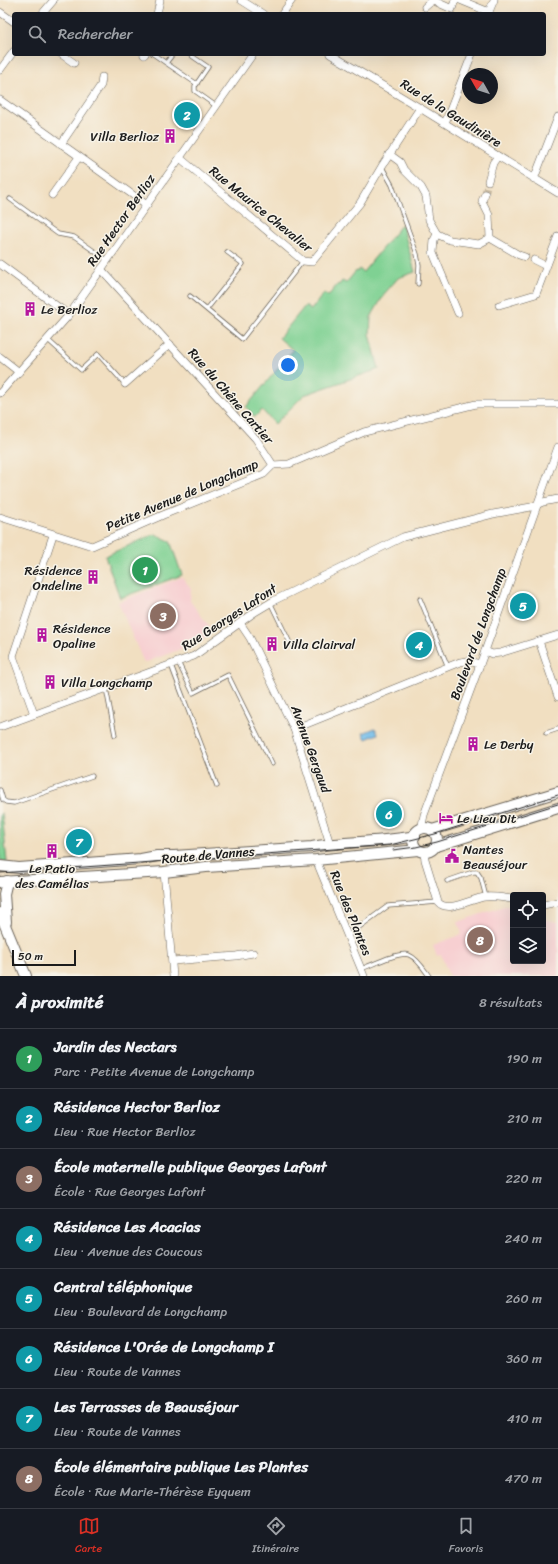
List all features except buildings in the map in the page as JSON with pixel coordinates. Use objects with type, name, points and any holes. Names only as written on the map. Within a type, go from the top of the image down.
[{"type":"main road","points":[[558,792],[432,830],[426,829],[418,833],[414,843],[421,851],[432,850],[436,846],[558,808]]},
{"type":"main road","points":[[432,830],[437,838],[436,846]]},
{"type":"main road","name":"Route de Vannes","points":[[0,866],[19,868],[141,859],[157,856],[312,847],[330,844],[374,842],[418,833]]},
{"type":"main road","name":"Route de Vannes","points":[[4,882],[164,872],[206,867],[421,851]]},
{"type":"main road","points":[[4,882],[6,926]]},
{"type":"main road","points":[[0,913],[26,976]]},
{"type":"street","points":[[157,12],[160,0]]},
{"type":"street","points":[[241,0],[260,12]]},
{"type":"street","points":[[283,12],[292,0]]},
{"type":"street","points":[[424,7],[432,0],[451,11],[455,0]]},
{"type":"street","points":[[460,0],[487,12]]},
{"type":"street","points":[[489,12],[494,0]]},
{"type":"street","points":[[44,12],[53,1]]},
{"type":"street","points":[[0,12],[12,21]]},
{"type":"street","points":[[0,70],[12,54]]},
{"type":"street","points":[[64,56],[74,63]]},
{"type":"street","name":"Rue Hector Berlioz","points":[[0,393],[69,315],[252,56]]},
{"type":"street","name":"Rue de la Gaudinière","points":[[333,56],[558,193]]},
{"type":"street","points":[[444,123],[471,56]]},
{"type":"street","points":[[61,144],[102,85],[102,77]]},
{"type":"street","points":[[0,100],[147,205]]},
{"type":"street","name":"Rue Maurice Chevalier","points":[[180,158],[303,262],[312,262],[360,203],[389,154],[420,108]]},
{"type":"street","points":[[534,179],[558,116]]},
{"type":"street","points":[[389,154],[400,162],[404,170],[422,187],[428,204],[430,220],[437,234],[450,240],[479,244],[490,238]]},
{"type":"street","points":[[488,181],[492,163],[498,156]]},
{"type":"street","points":[[52,195],[79,157]]},
{"type":"street","points":[[485,194],[482,201],[489,215],[490,238]]},
{"type":"street","points":[[437,234],[434,240],[433,253],[458,313]]},
{"type":"street","points":[[499,305],[536,294],[558,236]]},
{"type":"street","points":[[490,238],[525,257]]},
{"type":"street","points":[[534,260],[546,266]]},
{"type":"street","points":[[0,264],[69,315]]},
{"type":"street","name":"Rue du Chêne Cartier","points":[[101,269],[256,439],[273,465]]},
{"type":"street","name":"Rue du Chêne Cartier","points":[[125,384],[170,344]]},
{"type":"street","points":[[0,357],[19,372]]},
{"type":"street","name":"Petite Avenue de Longchamp","points":[[0,517],[52,535],[92,546],[264,474],[273,465],[289,464],[370,431],[476,404],[558,404]]},
{"type":"street","name":"Boulevard de Longchamp","points":[[418,833],[558,447]]},
{"type":"street","name":"Rue Georges Lafont","points":[[0,726],[201,652],[270,602],[403,537],[558,499]]},
{"type":"street","points":[[34,714],[13,656],[52,535]]},
{"type":"street","name":"Avenue Gergaud","points":[[240,623],[250,638],[294,729],[330,844]]},
{"type":"street","points":[[485,651],[492,654],[500,653],[558,635]]},
{"type":"street","points":[[539,641],[558,697]]},
{"type":"street","points":[[294,729],[462,662],[468,661],[480,664]]},
{"type":"street","points":[[421,851],[438,902],[442,906],[449,907],[486,897],[510,899]]},
{"type":"street","name":"Rue des Plantes","points":[[316,860],[363,974]]},
{"type":"street","points":[[164,872],[173,976]]},
{"type":"street","points":[[546,904],[558,902]]},
{"type":"street","points":[[172,961],[236,956],[253,952]]},
{"type":"lane","points":[[156,56],[197,84]]},
{"type":"lane","points":[[166,62],[171,56]]},
{"type":"lane","points":[[192,56],[208,66],[197,84],[195,91],[216,107]]},
{"type":"lane","points":[[382,166],[392,185],[417,254],[419,265],[418,284]]},
{"type":"lane","points":[[10,199],[58,234],[74,237],[108,260]]},
{"type":"lane","points":[[206,310],[243,264],[227,252]]},
{"type":"lane","points":[[190,296],[242,339],[303,262]]},
{"type":"lane","points":[[48,340],[81,370],[98,354],[125,384]]},
{"type":"lane","points":[[420,599],[448,667]]},
{"type":"lane","points":[[270,602],[292,645]]},
{"type":"lane","points":[[174,663],[193,693],[228,675],[272,764]]},
{"type":"lane","points":[[174,663],[217,786]]},
{"type":"lane","points":[[106,688],[115,735]]},
{"type":"lane","points":[[546,732],[558,729]]},
{"type":"lane","points":[[0,790],[3,800],[10,804],[92,776]]},
{"type":"lane","points":[[447,881],[477,872],[481,878],[486,897]]},
{"type":"lane","points":[[348,936],[388,906],[438,902]]},
{"type":"lane","points":[[363,974],[396,956],[404,954],[410,955],[416,960],[429,976]]},
{"type":"shaded area","points":[[182,577],[191,588],[190,601],[212,630],[202,641],[144,663],[118,602]]},
{"type":"shaded area","points":[[504,906],[510,906],[510,964],[546,964],[546,920],[558,922],[558,976],[449,976],[441,955],[437,956],[433,945],[462,934],[458,922]]},
{"type":"green space","points":[[402,224],[415,272],[398,278],[385,293],[371,317],[370,334],[379,369],[304,395],[275,424],[262,410],[255,417],[246,407],[293,350],[279,338],[305,306],[311,310],[324,293],[328,296],[338,284],[339,285],[342,281],[346,283],[359,269],[363,272]]},
{"type":"green space","points":[[155,534],[170,541],[182,575],[120,598],[105,556]]},
{"type":"green space","points":[[2,813],[7,862],[0,860],[0,814]]},
{"type":"water","points":[[375,728],[378,734],[366,739],[363,733]]},
{"type":"tunnel","points":[[485,194],[488,181]]},
{"type":"tram line","points":[[0,873],[390,845],[435,834],[558,795]]},
{"type":"tram line","points":[[393,850],[437,842],[558,804]]},
{"type":"place","name":"Résidence Hector Berlioz","points":[[187,115]]},
{"type":"place","name":"Villa Berlioz","points":[[170,136]]},
{"type":"place","name":"Le Berlioz","points":[[30,309]]},
{"type":"place","name":"Jardin des Nectars","points":[[145,570]]},
{"type":"place","name":"Résidence Ondeline","points":[[93,577]]},
{"type":"place","name":"Central téléphonique","points":[[523,606]]},
{"type":"place","name":"École maternelle publique Georges Lafont","points":[[163,616]]},
{"type":"place","name":"Résidence Opaline","points":[[42,635]]},
{"type":"place","name":"Villa Clairval","points":[[272,644]]},
{"type":"place","name":"Résidence Les Acacias","points":[[419,645]]},
{"type":"place","name":"Villa Longchamp","points":[[50,682]]},
{"type":"place","name":"Le Derby","points":[[473,744]]},
{"type":"place","name":"Résidence L'Orée de Longchamp I","points":[[389,814]]},
{"type":"place","name":"Le Lieu Dit","points":[[446,818]]},
{"type":"place","name":"Les Terrasses de Beauséjour","points":[[79,842]]},
{"type":"place","name":"Le Patio des Camélias","points":[[52,851]]},
{"type":"place","name":"Nantes Beauséjour","points":[[452,856]]},
{"type":"place","name":"École élémentaire publique Les Plantes","points":[[480,940]]}]
